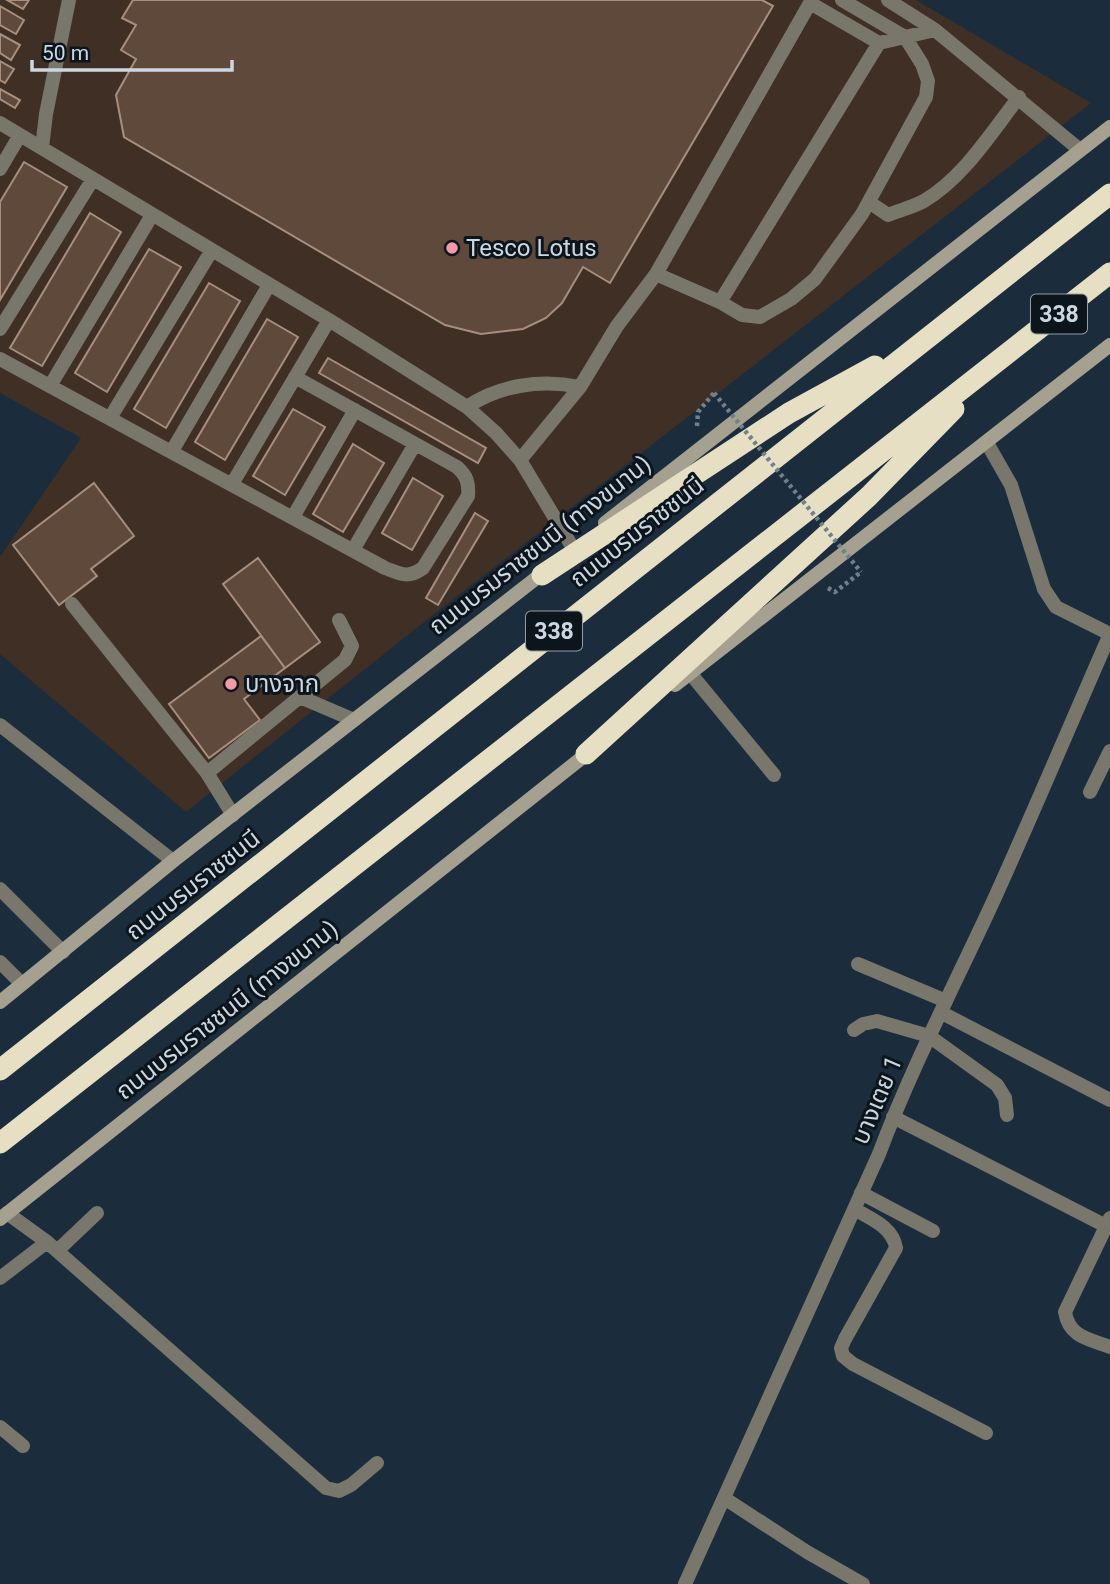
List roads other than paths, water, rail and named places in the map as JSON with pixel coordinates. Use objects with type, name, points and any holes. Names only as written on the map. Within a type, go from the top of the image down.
[{"type":"highway","name":"ถนนบรมราชชนนี","points":[[0,1070],[1110,194]]},
{"type":"highway","name":"338","points":[[0,1143],[1110,273]]},
{"type":"highway","points":[[542,575],[789,413],[935,332]]},
{"type":"highway","points":[[586,754],[869,496],[1007,355]]},
{"type":"main road","name":"ถนนบรมราชชนนี (ทางขนาน)","points":[[0,1002],[173,861],[542,575],[1110,127]]},
{"type":"main road","name":"ถนนบรมราชชนนี (ทางขนาน)","points":[[3,1216],[586,754],[1110,345]]},
{"type":"street","points":[[42,148],[46,114],[69,0]]},
{"type":"street","points":[[656,274],[720,302],[742,315],[760,317],[791,299],[815,279],[869,202],[926,97],[928,80],[922,64],[905,37],[842,0]]},
{"type":"street","points":[[888,0],[935,30],[1080,150]]},
{"type":"street","points":[[520,460],[580,387],[617,326],[656,274],[722,160],[807,2],[878,43],[935,30]]},
{"type":"street","points":[[720,302],[878,43]]},
{"type":"street","points":[[869,202],[888,215],[923,201],[948,182],[972,158],[1018,97]]},
{"type":"street","points":[[0,124],[329,320],[467,407],[496,433],[520,460],[573,548]]},
{"type":"street","points":[[0,169],[20,135]]},
{"type":"street","points":[[0,329],[93,179]]},
{"type":"street","points":[[50,386],[152,215]]},
{"type":"street","points":[[110,418],[212,250]]},
{"type":"street","points":[[172,451],[269,285]]},
{"type":"street","points":[[232,484],[329,320]]},
{"type":"street","points":[[0,359],[385,568],[403,575],[414,575],[423,568],[468,496],[466,475],[457,467],[295,377]]},
{"type":"street","points":[[467,407],[485,395],[515,388],[559,383],[580,387]]},
{"type":"street","points":[[293,517],[355,410]]},
{"type":"street","points":[[987,443],[1011,485],[1044,589],[1056,607],[1110,634]]},
{"type":"street","points":[[353,550],[415,444]]},
{"type":"street","points":[[72,604],[207,773],[233,815]]},
{"type":"street","points":[[207,773],[350,654],[352,646],[339,620]]},
{"type":"street","name":"บางเตย 1","points":[[685,1584],[1110,634]]},
{"type":"street","points":[[690,673],[774,775]]},
{"type":"street","points":[[300,697],[355,720]]},
{"type":"street","points":[[0,725],[173,861]]},
{"type":"street","points":[[1090,792],[1110,751]]},
{"type":"street","points":[[0,889],[63,952]]},
{"type":"street","points":[[0,962],[22,984]]},
{"type":"street","points":[[858,964],[944,1007],[1110,1100]]},
{"type":"street","points":[[854,1030],[863,1024],[877,1021],[929,1036],[996,1085],[1005,1098],[1007,1115]]},
{"type":"street","points":[[893,1117],[1108,1222],[1065,1312],[1067,1324],[1073,1331],[1110,1347]]},
{"type":"street","points":[[861,1193],[933,1231]]},
{"type":"street","points":[[854,1209],[888,1229],[895,1238],[896,1248],[845,1339],[841,1348],[843,1356],[853,1364],[986,1433]]},
{"type":"street","points":[[0,1278],[52,1246],[97,1213]]},
{"type":"street","points":[[3,1216],[52,1246],[327,1488],[339,1491],[351,1485],[377,1463]]},
{"type":"street","points":[[0,1427],[23,1446]]},
{"type":"street","points":[[724,1498],[807,1552],[863,1584]]},
{"type":"place","name":"Tesco Lotus","points":[[452,248]]},
{"type":"place","name":"บางจาก","points":[[231,684]]}]
